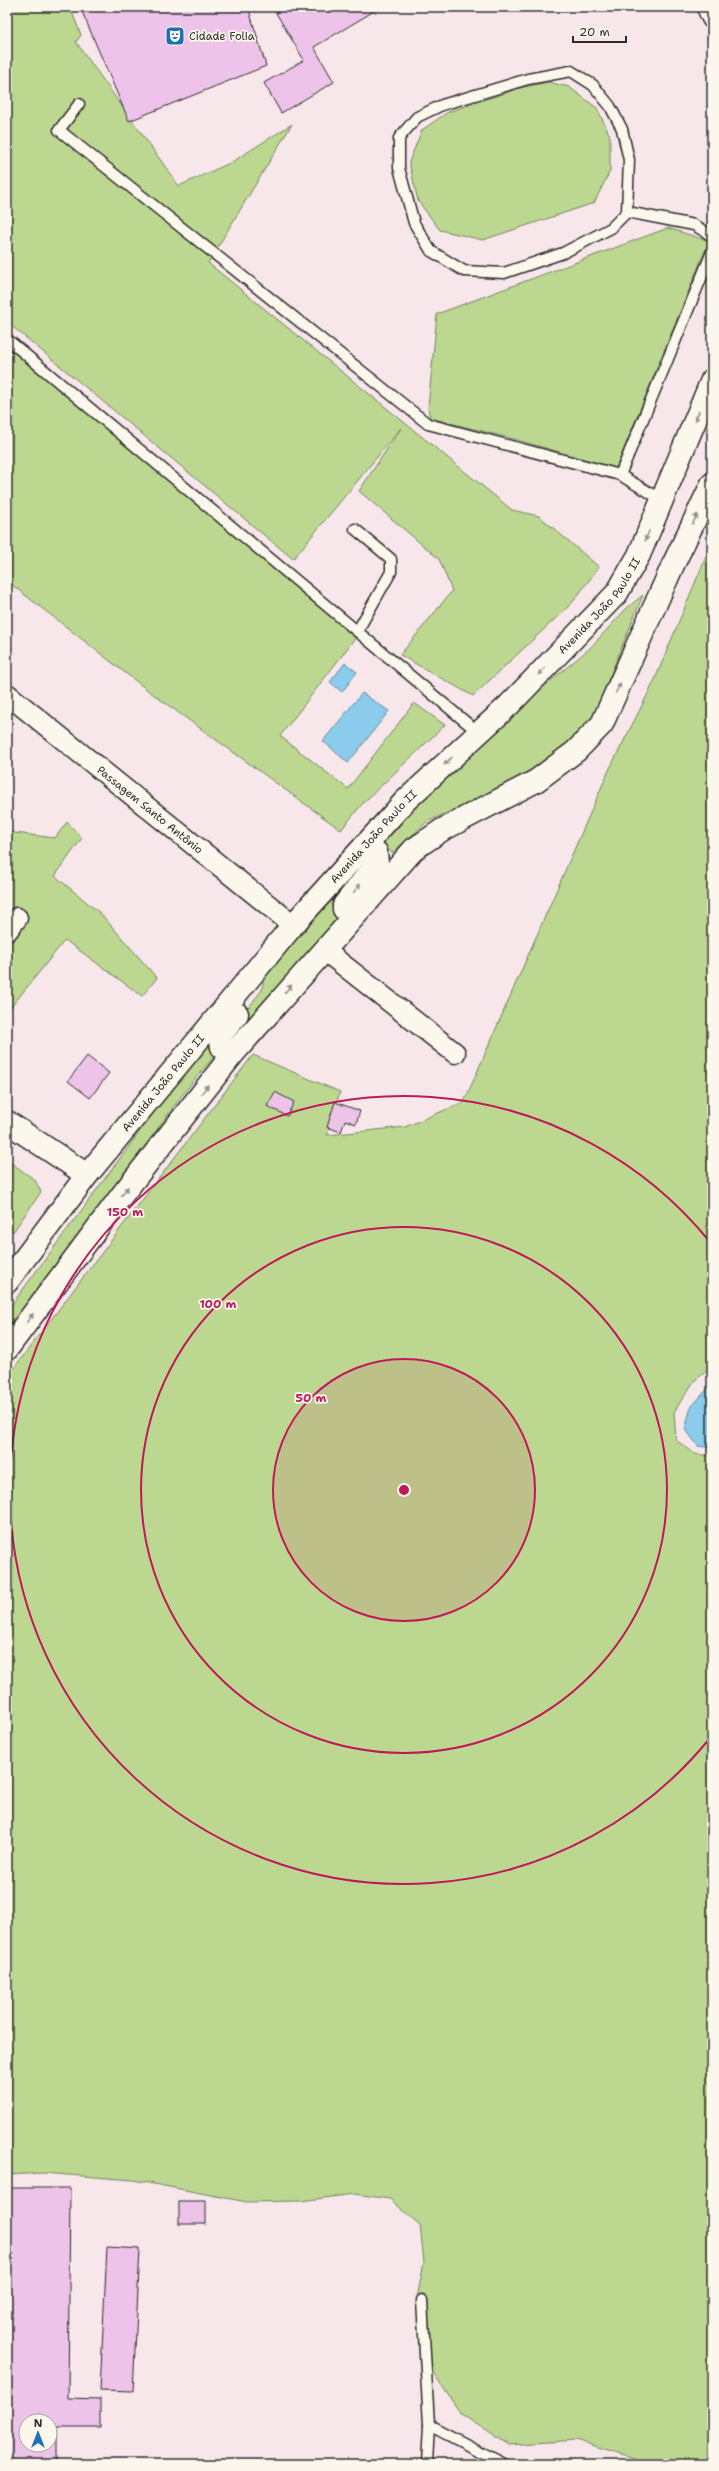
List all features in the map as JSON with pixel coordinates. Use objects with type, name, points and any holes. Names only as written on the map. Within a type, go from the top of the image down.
[{"type":"main road","name":"Avenida João Paulo II","points":[[7,1282],[87,1175],[293,925],[405,801],[509,705],[617,593],[639,555],[712,380]]},
{"type":"main road","points":[[7,1349],[122,1195],[232,1055],[348,921],[414,849],[442,830],[536,781],[576,751],[602,724],[673,565],[712,484]]},
{"type":"main road","points":[[348,921],[344,917],[344,905],[377,863],[376,852],[366,844]]},
{"type":"main road","points":[[232,1055],[222,1047],[220,1036],[253,993],[254,988],[251,977]]},
{"type":"main road","points":[[7,1122],[87,1175]]},
{"type":"street","points":[[707,7],[712,18]]},
{"type":"street","name":"Passagem Santo Antônio","points":[[7,694],[293,925]]},
{"type":"street","points":[[324,950],[455,1053]]},
{"type":"lane","points":[[572,71],[593,85],[610,106],[622,129],[629,160],[627,212],[611,228],[563,253],[504,273],[464,271],[431,250],[414,223],[399,168],[399,138],[417,117],[442,105],[528,79],[572,71]]},
{"type":"lane","points":[[79,104],[60,130],[428,424],[620,475],[662,500]]},
{"type":"lane","points":[[627,212],[694,225],[712,236]]},
{"type":"lane","points":[[620,475],[712,252]]},
{"type":"lane","points":[[7,339],[358,630],[479,733]]},
{"type":"lane","points":[[355,529],[391,559],[391,572],[358,630]]},
{"type":"lane","points":[[422,2300],[429,2425],[428,2464]]},
{"type":"lane","points":[[429,2425],[504,2464]]},
{"type":"green space","points":[[7,7],[70,7],[81,35],[76,42],[179,186],[232,162],[292,124],[208,263],[512,510],[539,516],[599,567],[572,603],[473,696],[400,655],[452,591],[439,559],[359,491],[401,428],[293,559],[7,322]]},
{"type":"green space","points":[[548,82],[569,87],[597,108],[610,136],[610,171],[594,203],[483,240],[440,230],[418,201],[409,162],[422,130],[448,112],[520,88]]},
{"type":"green space","points":[[668,228],[709,241],[616,468],[510,438],[430,418],[428,408],[437,314]]},
{"type":"green space","points":[[7,342],[360,632],[280,736],[348,789],[414,703],[445,725],[363,803],[341,830],[150,692],[7,581]]},
{"type":"green space","points":[[712,542],[712,1367],[694,1381],[674,1412],[676,1440],[695,1454],[712,1456],[712,2464],[639,2464],[636,2458],[576,2440],[508,2445],[461,2414],[432,2371],[416,2303],[424,2263],[420,2225],[390,2199],[355,2194],[300,2201],[247,2202],[133,2180],[43,2173],[7,2175],[7,1377],[253,1055],[340,1092],[327,1135],[405,1127],[464,1102],[609,770],[653,684]]},
{"type":"green space","points":[[643,595],[593,718],[559,754],[486,795],[427,822],[392,853],[379,840],[529,699],[590,648],[626,609]]},
{"type":"green space","points":[[67,822],[82,838],[55,876],[100,913],[157,978],[142,996],[65,940],[7,1012],[7,931],[17,918],[7,910],[7,832],[55,838]]},
{"type":"green space","points":[[366,852],[371,860],[342,892],[337,918],[233,1041],[228,1034],[262,990],[265,969]]},
{"type":"green space","points":[[217,1037],[219,1051],[182,1095],[7,1330],[7,1311],[197,1054]]},
{"type":"green space","points":[[7,1160],[35,1180],[41,1192],[13,1232],[7,1227]]},
{"type":"water","points":[[345,663],[357,672],[342,692],[330,682]]},
{"type":"water","points":[[362,693],[389,711],[348,763],[323,741]]},
{"type":"water","points":[[712,1384],[712,1448],[698,1446],[685,1429],[691,1407]]},
{"type":"building","name":"Cidade Folia","points":[[80,7],[248,7],[266,66],[129,121]]},
{"type":"building","points":[[286,7],[381,7],[314,47],[334,82],[281,113],[264,83],[304,60],[276,13]]},
{"type":"building","points":[[87,1056],[109,1073],[90,1098],[68,1081]]},
{"type":"building","points":[[275,1092],[294,1102],[287,1116],[267,1106]]},
{"type":"building","points":[[335,1102],[360,1111],[356,1124],[345,1120],[341,1132],[327,1127]]},
{"type":"building","points":[[7,2188],[70,2188],[68,2398],[100,2399],[100,2427],[58,2427],[58,2413],[18,2413],[18,2453],[57,2453],[57,2464],[7,2464]]},
{"type":"building","points":[[179,2201],[206,2201],[206,2224],[179,2224]]},
{"type":"building","points":[[107,2247],[140,2249],[133,2391],[100,2390]]},
{"type":"place","name":"Cidade Folia","points":[[175,36]]}]
